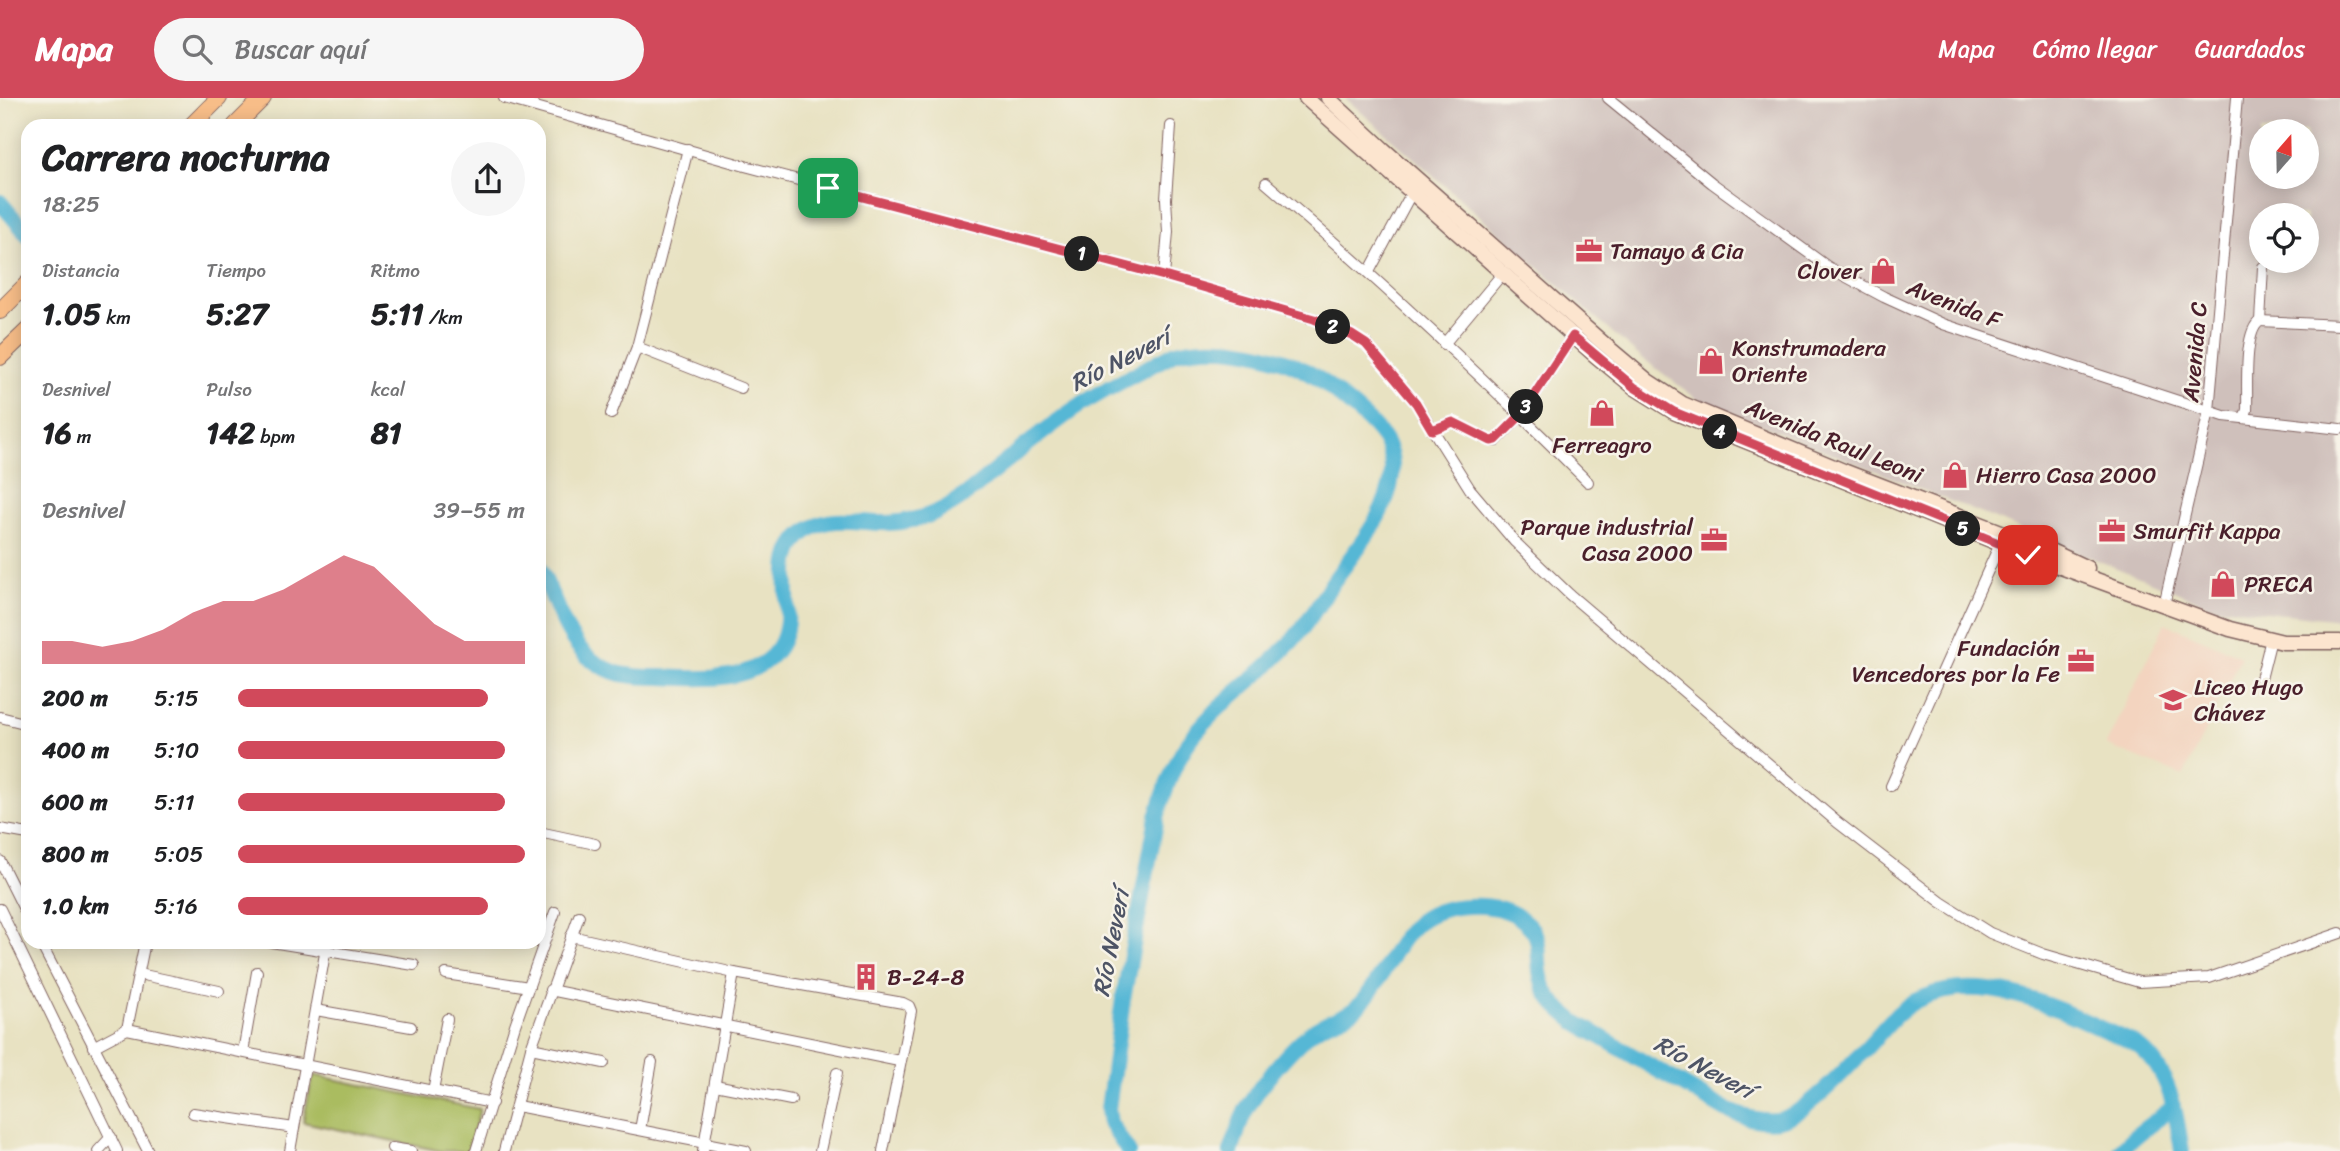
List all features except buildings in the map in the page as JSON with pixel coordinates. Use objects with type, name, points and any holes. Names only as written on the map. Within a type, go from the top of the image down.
[{"type":"highway","points":[[198,119],[219,98]]},
{"type":"highway","points":[[242,119],[263,98]]},
{"type":"highway","points":[[0,311],[21,290]]},
{"type":"highway","points":[[0,357],[21,337]]},
{"type":"main road","name":"Avenida Raul Leoni","points":[[1306,98],[1573,336],[1634,387],[1674,412],[2000,544],[2164,605]]},
{"type":"main road","name":"Avenida Raul Leoni","points":[[1328,98],[1604,344],[1647,380],[1683,404],[1846,472],[2053,552],[2164,605]]},
{"type":"main road","points":[[2164,605],[2230,629],[2283,642],[2340,642]]},
{"type":"street","points":[[504,98],[758,169],[1164,276],[1314,319],[1352,335],[1366,344],[1416,403],[1471,489],[1506,531],[1569,594],[1837,822],[1941,902],[1990,933],[2043,954],[2139,982],[2209,978],[2340,933]]},
{"type":"street","name":"Avenida F","points":[[1608,98],[1712,183],[1817,259],[1884,297],[1943,324],[2224,416],[2340,429]]},
{"type":"street","name":"Avenida C","points":[[2164,605],[2209,411],[2237,98]]},
{"type":"street","points":[[1164,276],[1171,126]]},
{"type":"street","points":[[611,414],[637,347],[688,149]]},
{"type":"street","points":[[1266,183],[1369,272],[1588,482]]},
{"type":"street","points":[[1369,272],[1412,192]]},
{"type":"street","points":[[1444,344],[1503,273]]},
{"type":"street","points":[[2260,321],[2263,273]]},
{"type":"street","points":[[2244,418],[2247,410],[2250,339],[2254,325],[2260,321],[2340,326]]},
{"type":"street","points":[[1432,430],[1453,422],[1491,441],[1496,440],[1521,415],[1573,336]]},
{"type":"street","points":[[637,347],[741,388]]},
{"type":"street","points":[[1891,786],[2000,544]]},
{"type":"street","points":[[2262,679],[2271,639]]},
{"type":"street","points":[[0,717],[21,722]]},
{"type":"street","points":[[0,829],[21,834]]},
{"type":"street","points":[[546,834],[595,844]]},
{"type":"street","points":[[0,861],[21,903]]},
{"type":"street","points":[[0,909],[117,1151]]},
{"type":"street","points":[[546,928],[555,912]]},
{"type":"street","points":[[504,1151],[531,1048],[579,916]]},
{"type":"street","points":[[571,936],[734,974],[909,1006],[911,1011],[883,1151]]},
{"type":"street","points":[[44,949],[148,1151]]},
{"type":"street","points":[[127,1029],[144,949]]},
{"type":"street","points":[[290,1151],[326,949]]},
{"type":"street","points":[[336,949],[414,965]]},
{"type":"street","points":[[477,1151],[539,949]]},
{"type":"street","points":[[243,1052],[257,972]]},
{"type":"street","points":[[139,974],[219,991]]},
{"type":"street","points":[[446,974],[528,987]]},
{"type":"street","points":[[704,1147],[734,974]]},
{"type":"street","points":[[550,990],[899,1061]]},
{"type":"street","points":[[316,1010],[411,1027]]},
{"type":"street","points":[[433,1091],[447,1019]]},
{"type":"street","points":[[93,1047],[127,1029],[492,1103]]},
{"type":"street","points":[[531,1048],[604,1063]]},
{"type":"street","points":[[640,1130],[652,1062]]},
{"type":"street","points":[[820,1151],[837,1073]]},
{"type":"street","points":[[715,1085],[790,1100]]},
{"type":"street","points":[[517,1106],[640,1130],[704,1147],[746,1151]]},
{"type":"street","points":[[193,1113],[294,1128]]},
{"type":"street","points":[[98,1151],[110,1138]]},
{"type":"street","points":[[392,1148],[411,1151]]},
{"type":"shaded area","points":[[1345,98],[2340,98],[2340,620],[2211,606],[1697,399],[1637,354]]},
{"type":"shaded area","name":"Liceo Hugo Chávez","points":[[2165,623],[2241,656],[2183,776],[2106,745]]},
{"type":"green space","points":[[313,1075],[480,1109],[468,1151],[441,1151],[303,1122]]},
{"type":"waterway","name":"Río Neverí","points":[[0,202],[21,227]]},
{"type":"waterway","name":"Río Neverí","points":[[546,581],[578,647],[600,665],[626,675],[725,677],[756,668],[769,659],[779,647],[785,633],[787,617],[787,569],[790,554],[797,541],[810,529],[819,524],[838,521],[901,522],[939,511],[965,496],[1070,412],[1108,388],[1176,352],[1218,348],[1281,360],[1319,379],[1358,411],[1386,442],[1390,455],[1392,478],[1380,513],[1296,636],[1278,656],[1211,716],[1188,743],[1166,788],[1157,817],[1123,999],[1108,1109],[1110,1123],[1128,1151]]},
{"type":"waterway","name":"Río Neverí","points":[[1231,1151],[1241,1120],[1274,1070],[1314,1030],[1356,1008],[1370,992],[1411,929],[1425,917],[1443,910],[1473,906],[1509,912],[1533,930],[1537,938],[1543,984],[1557,1006],[1577,1023],[1739,1115],[1768,1121],[1782,1119],[1806,1106],[1833,1082],[1892,1019],[1915,1001],[1944,991],[1990,990],[2013,994],[2058,1009],[2141,1048],[2155,1063],[2167,1086],[2182,1151]]},
{"type":"waterway","points":[[2121,1151],[2139,1133],[2173,1107]]},
{"type":"place","name":"Tamayo & Cia","points":[[1589,251]]},
{"type":"place","name":"Clover","points":[[1883,271]]},
{"type":"place","name":"Konstrumadera Oriente","points":[[1711,361]]},
{"type":"place","name":"Ferreagro","points":[[1602,413]]},
{"type":"place","name":"Hierro Casa 2000","points":[[1955,475]]},
{"type":"place","name":"Smurfit Kappa","points":[[2112,531]]},
{"type":"place","name":"Parque industrial Casa 2000","points":[[1714,540]]},
{"type":"place","name":"PRECA","points":[[2223,584]]},
{"type":"place","name":"Fundación Vencedores por la Fe","points":[[2081,661]]},
{"type":"place","name":"Liceo Hugo Chávez","points":[[2173,700]]},
{"type":"place","name":"B-24-8","points":[[866,977]]},
{"type":"route","points":[[828,188],[1164,276],[1337,328],[1366,344],[1416,403],[1432,430],[1453,422],[1491,441],[1496,440],[1521,415],[1573,336],[1634,387],[1674,412],[2028,555]]}]
